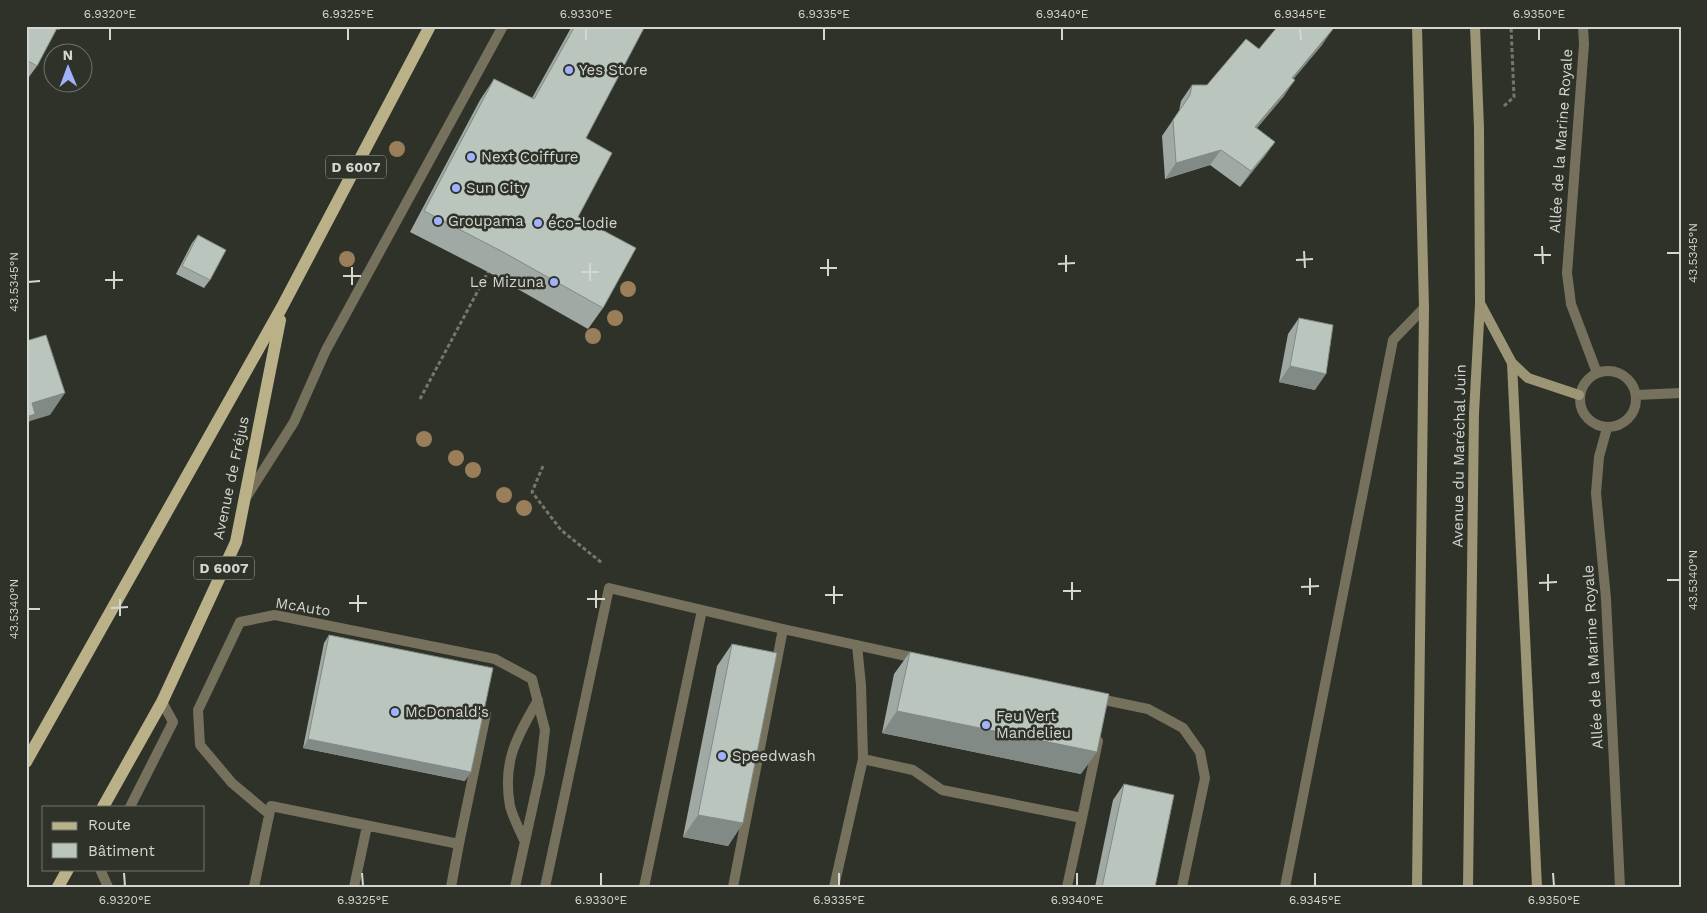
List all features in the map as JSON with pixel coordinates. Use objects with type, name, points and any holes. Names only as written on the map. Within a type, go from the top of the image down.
[{"type":"main road","name":"Avenue de Fréjus","points":[[26,762],[282,307],[430,26]]},
{"type":"main road","points":[[1417,26],[1424,308],[1417,887]]},
{"type":"main road","name":"Avenue du Maréchal Juin","points":[[1468,887],[1474,413],[1480,304],[1479,128],[1474,26]]},
{"type":"main road","points":[[1480,304],[1512,363],[1528,378],[1579,395]]},
{"type":"main road","name":"Avenue de Fréjus","points":[[105,806],[162,702],[236,542],[282,307]]},
{"type":"main road","points":[[1512,363],[1537,887]]},
{"type":"main road","points":[[58,887],[67,870]]},
{"type":"street","points":[[244,501],[294,422],[326,350],[503,26]]},
{"type":"street","name":"Allée de la Marine Royale","points":[[1583,26],[1584,44],[1567,273],[1571,304],[1597,373]]},
{"type":"street","points":[[1285,887],[1392,340],[1424,308]]},
{"type":"street","points":[[1614,371],[1622,374],[1633,386],[1636,395],[1636,403],[1629,418],[1615,427],[1597,426],[1589,421],[1582,413],[1579,404],[1582,386],[1588,378],[1597,373],[1614,371]]},
{"type":"street","points":[[1636,395],[1681,393]]},
{"type":"street","name":"Allée de la Marine Royale","points":[[1606,428],[1599,457],[1596,493],[1606,599],[1620,887]]},
{"type":"street","points":[[545,887],[610,588],[934,662]]},
{"type":"street","points":[[644,887],[702,610]]},
{"type":"street","name":"McAuto","points":[[269,814],[232,783],[200,745],[198,710],[240,622],[275,614],[495,659],[532,679],[545,730],[540,773],[515,887]]},
{"type":"street","points":[[733,887],[783,629]]},
{"type":"street","points":[[834,887],[863,759],[861,685],[857,645]]},
{"type":"street","points":[[1088,696],[1106,705],[1148,709],[1183,728],[1200,752],[1205,778],[1182,887]]},
{"type":"street","points":[[525,842],[510,807],[507,768],[517,737],[538,700]]},
{"type":"street","points":[[131,806],[173,722],[162,702]]},
{"type":"street","points":[[450,887],[486,714]]},
{"type":"street","points":[[1067,887],[1101,727]]},
{"type":"street","points":[[863,759],[913,770],[942,790],[1082,818]]},
{"type":"street","points":[[254,887],[271,806],[459,844]]},
{"type":"street","points":[[354,887],[367,826]]},
{"type":"street","points":[[100,870],[108,887]]},
{"type":"path","points":[[1511,26],[1514,97]]},
{"type":"path","points":[[420,398],[488,272]]},
{"type":"path","points":[[543,466],[532,492],[561,530],[603,564],[610,588]]},
{"type":"building","points":[[26,26],[58,26],[50,42],[42,42],[42,56],[37,66],[26,60]]},
{"type":"building","points":[[575,26],[645,26],[586,138],[612,153],[578,217],[636,248],[603,308],[503,252],[424,211],[494,79],[534,99]]},
{"type":"building","points":[[1278,26],[1329,26],[1333,29],[1292,78],[1295,80],[1255,127],[1275,142],[1251,171],[1221,150],[1176,163],[1173,120],[1190,95],[1192,85],[1207,85],[1246,39],[1259,49]]},
{"type":"building","points":[[198,235],[226,250],[210,280],[182,266]]},
{"type":"building","points":[[1299,318],[1333,325],[1326,374],[1290,366]]},
{"type":"building","points":[[46,335],[65,393],[32,403],[35,414],[26,417],[26,341]]},
{"type":"building","name":"McDonald's","points":[[329,635],[493,668],[471,772],[308,739]]},
{"type":"building","name":"Speedwash","points":[[732,644],[777,653],[743,823],[698,815]]},
{"type":"building","points":[[910,652],[1109,694],[1097,752],[897,711]]},
{"type":"building","points":[[1124,784],[1174,795],[1155,887],[1102,887]]},
{"type":"place","name":"Yes Store","points":[[569,70]]},
{"type":"place","name":"Next Coiffure","points":[[471,157]]},
{"type":"place","name":"Sun City","points":[[456,188]]},
{"type":"place","name":"Groupama","points":[[438,221]]},
{"type":"place","name":"éco-lodie","points":[[538,223]]},
{"type":"place","name":"Le Mizuna","points":[[554,282]]},
{"type":"place","name":"McDonald's","points":[[395,712]]},
{"type":"place","name":"Feu Vert Mandelieu","points":[[986,725]]},
{"type":"place","name":"Speedwash","points":[[722,756]]}]
